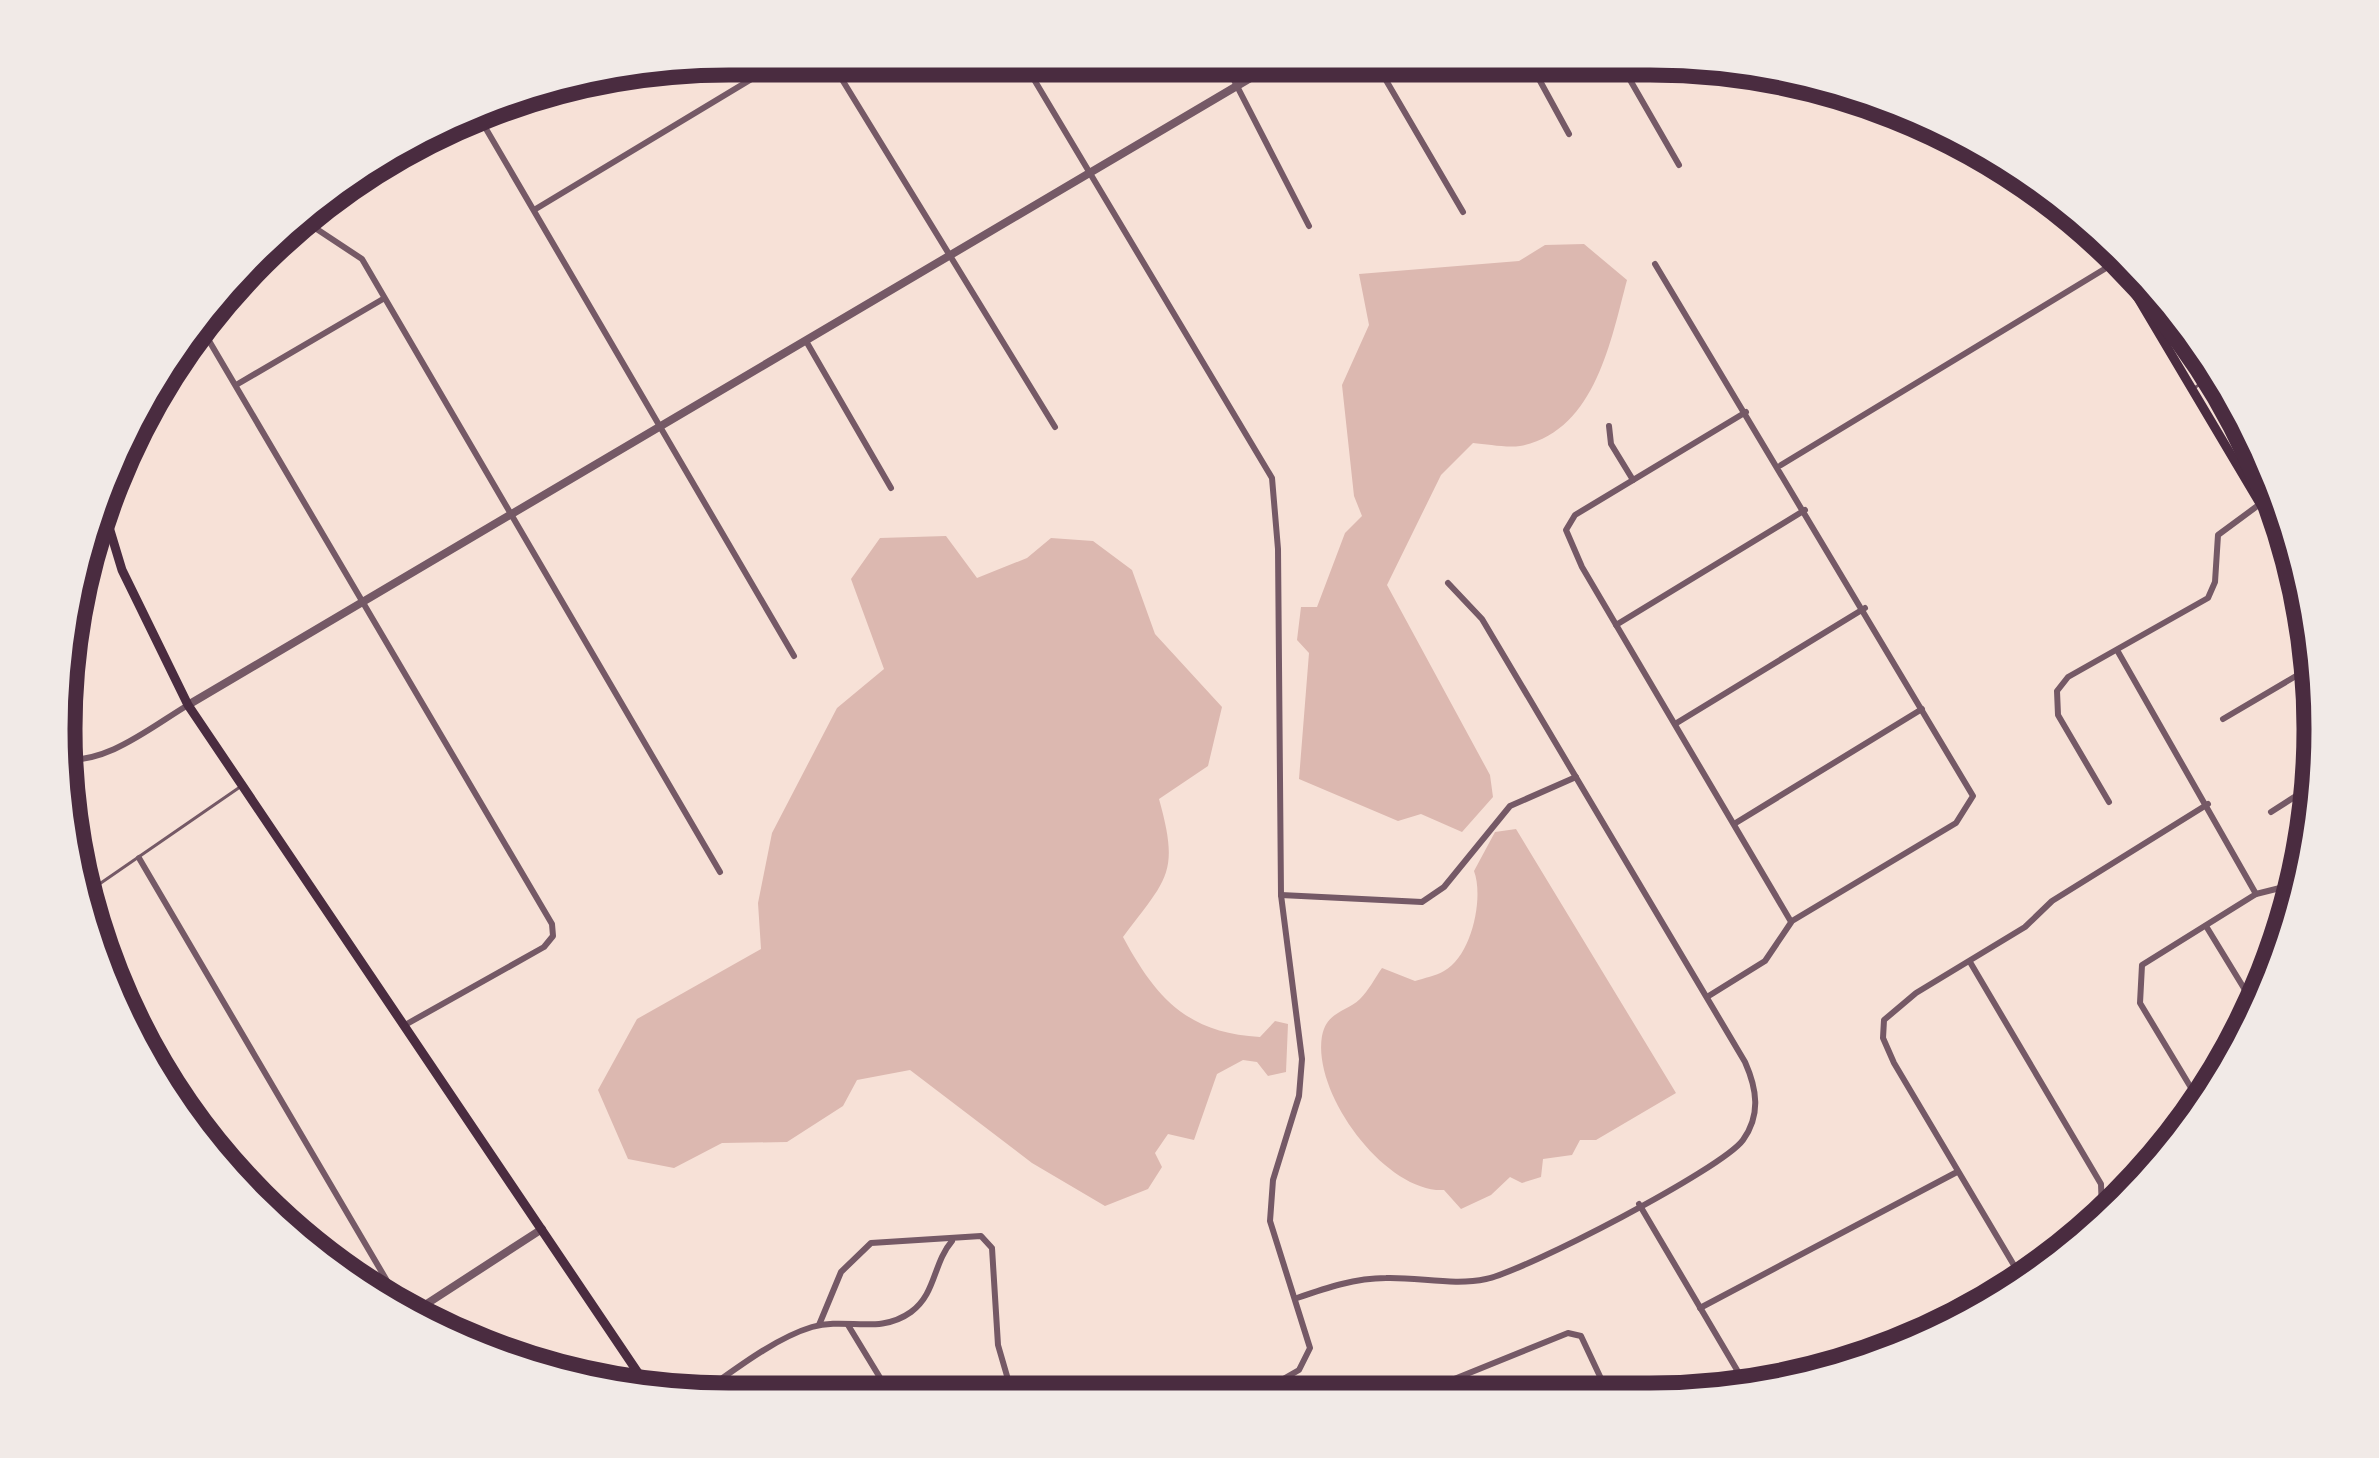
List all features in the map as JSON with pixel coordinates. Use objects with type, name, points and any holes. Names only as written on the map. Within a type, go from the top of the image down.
[{"type":"main road","points":[[2142,298],[2269,519]]},
{"type":"main road","points":[[108,525],[122,570],[188,705],[641,1376]]},
{"type":"street","points":[[534,210],[759,75]]},
{"type":"street","points":[[839,75],[1054,427]]},
{"type":"street","points":[[1032,75],[1272,478],[1278,549],[1281,895],[1302,1058],[1299,1096],[1269,1208],[1276,1248],[1310,1341],[1304,1364],[1274,1383]]},
{"type":"street","points":[[1234,75],[1309,226]]},
{"type":"street","points":[[76,761],[109,751],[1256,75]]},
{"type":"street","points":[[1382,75],[1463,212]]},
{"type":"street","points":[[1537,75],[1569,134]]},
{"type":"street","points":[[1627,75],[1679,165]]},
{"type":"street","points":[[483,124],[794,656]]},
{"type":"street","points":[[312,225],[354,251],[720,872]]},
{"type":"street","points":[[1655,263],[1971,789],[1967,813],[1791,922],[1765,961],[1706,997]]},
{"type":"street","points":[[1780,466],[2110,265]]},
{"type":"street","points":[[236,386],[383,299]]},
{"type":"street","points":[[206,336],[552,924],[553,936],[544,947],[404,1025]]},
{"type":"street","points":[[806,341],[891,488]]},
{"type":"street","points":[[1746,412],[1575,515],[1566,530],[1616,625],[1791,922]]},
{"type":"street","points":[[1609,426],[1611,444],[1633,480]]},
{"type":"street","points":[[2109,802],[2058,715],[2055,695],[2068,677],[2208,598],[2216,582],[2218,535],[2260,504]]},
{"type":"street","points":[[1616,625],[1805,509]]},
{"type":"street","points":[[1297,1298],[1360,1280],[1462,1282],[1496,1277],[1731,1152],[1755,1113],[1751,1076],[1706,997],[1482,619],[1448,583]]},
{"type":"street","points":[[1675,724],[1864,608]]},
{"type":"street","points":[[2116,650],[2256,894]]},
{"type":"street","points":[[2223,719],[2301,673]]},
{"type":"street","points":[[1734,824],[1922,709]]},
{"type":"street","points":[[1281,895],[1422,902],[1444,887],[1510,806],[1576,776]]},
{"type":"street","points":[[2271,812],[2300,793]]},
{"type":"street","points":[[2017,1270],[1886,1049],[1884,1020],[1916,993],[1970,962],[2084,880],[2208,804]]},
{"type":"street","points":[[140,858],[392,1289]]},
{"type":"street","points":[[2194,1092],[2140,1003],[2143,965],[2256,894],[2284,889]]},
{"type":"street","points":[[2206,926],[2247,994]]},
{"type":"street","points":[[1970,962],[2101,1184],[2102,1200]]},
{"type":"street","points":[[1700,1308],[1958,1172]]},
{"type":"street","points":[[1639,1204],[1741,1376]]},
{"type":"street","points":[[423,1306],[542,1228]]},
{"type":"street","points":[[819,1325],[841,1272],[860,1250],[880,1240],[952,1241],[973,1234],[991,1244],[998,1345],[1009,1383]]},
{"type":"street","points":[[721,1383],[819,1325],[880,1325],[913,1311],[929,1292],[939,1258],[952,1241]]},
{"type":"street","points":[[1910,1328],[1994,1284]]},
{"type":"street","points":[[848,1324],[883,1383]]},
{"type":"street","points":[[1444,1383],[1568,1333],[1581,1336],[1603,1383]]},
{"type":"lane","points":[[2192,389],[2204,382]]},
{"type":"lane","points":[[95,888],[242,786]]},
{"type":"shaded area","points":[[1584,244],[1627,280],[1606,355],[1583,403],[1545,437],[1520,446],[1473,443],[1441,475],[1387,585],[1490,775],[1493,797],[1462,832],[1421,814],[1398,821],[1299,779],[1309,653],[1297,640],[1301,607],[1317,607],[1345,533],[1362,516],[1354,496],[1342,385],[1369,325],[1359,274],[1519,261],[1545,245]]},
{"type":"shaded area","points":[[946,536],[977,578],[1027,558],[1051,538],[1093,541],[1132,570],[1155,634],[1222,707],[1208,766],[1159,799],[1168,844],[1165,874],[1123,937],[1148,978],[1193,1020],[1260,1037],[1275,1021],[1288,1024],[1286,1072],[1268,1076],[1257,1062],[1243,1060],[1217,1074],[1194,1140],[1168,1134],[1155,1153],[1162,1167],[1148,1189],[1105,1206],[1032,1163],[910,1070],[857,1080],[843,1106],[787,1142],[722,1143],[674,1168],[628,1159],[598,1090],[637,1019],[761,949],[758,903],[772,833],[837,708],[884,669],[851,579],[880,538]]},
{"type":"shaded area","points":[[1516,829],[1676,1093],[1596,1140],[1580,1140],[1572,1155],[1543,1159],[1541,1177],[1522,1183],[1510,1177],[1491,1195],[1461,1209],[1444,1190],[1422,1187],[1399,1175],[1357,1136],[1329,1085],[1322,1036],[1328,1022],[1360,999],[1382,968],[1415,981],[1441,973],[1454,963],[1473,925],[1474,871],[1495,832]]}]
